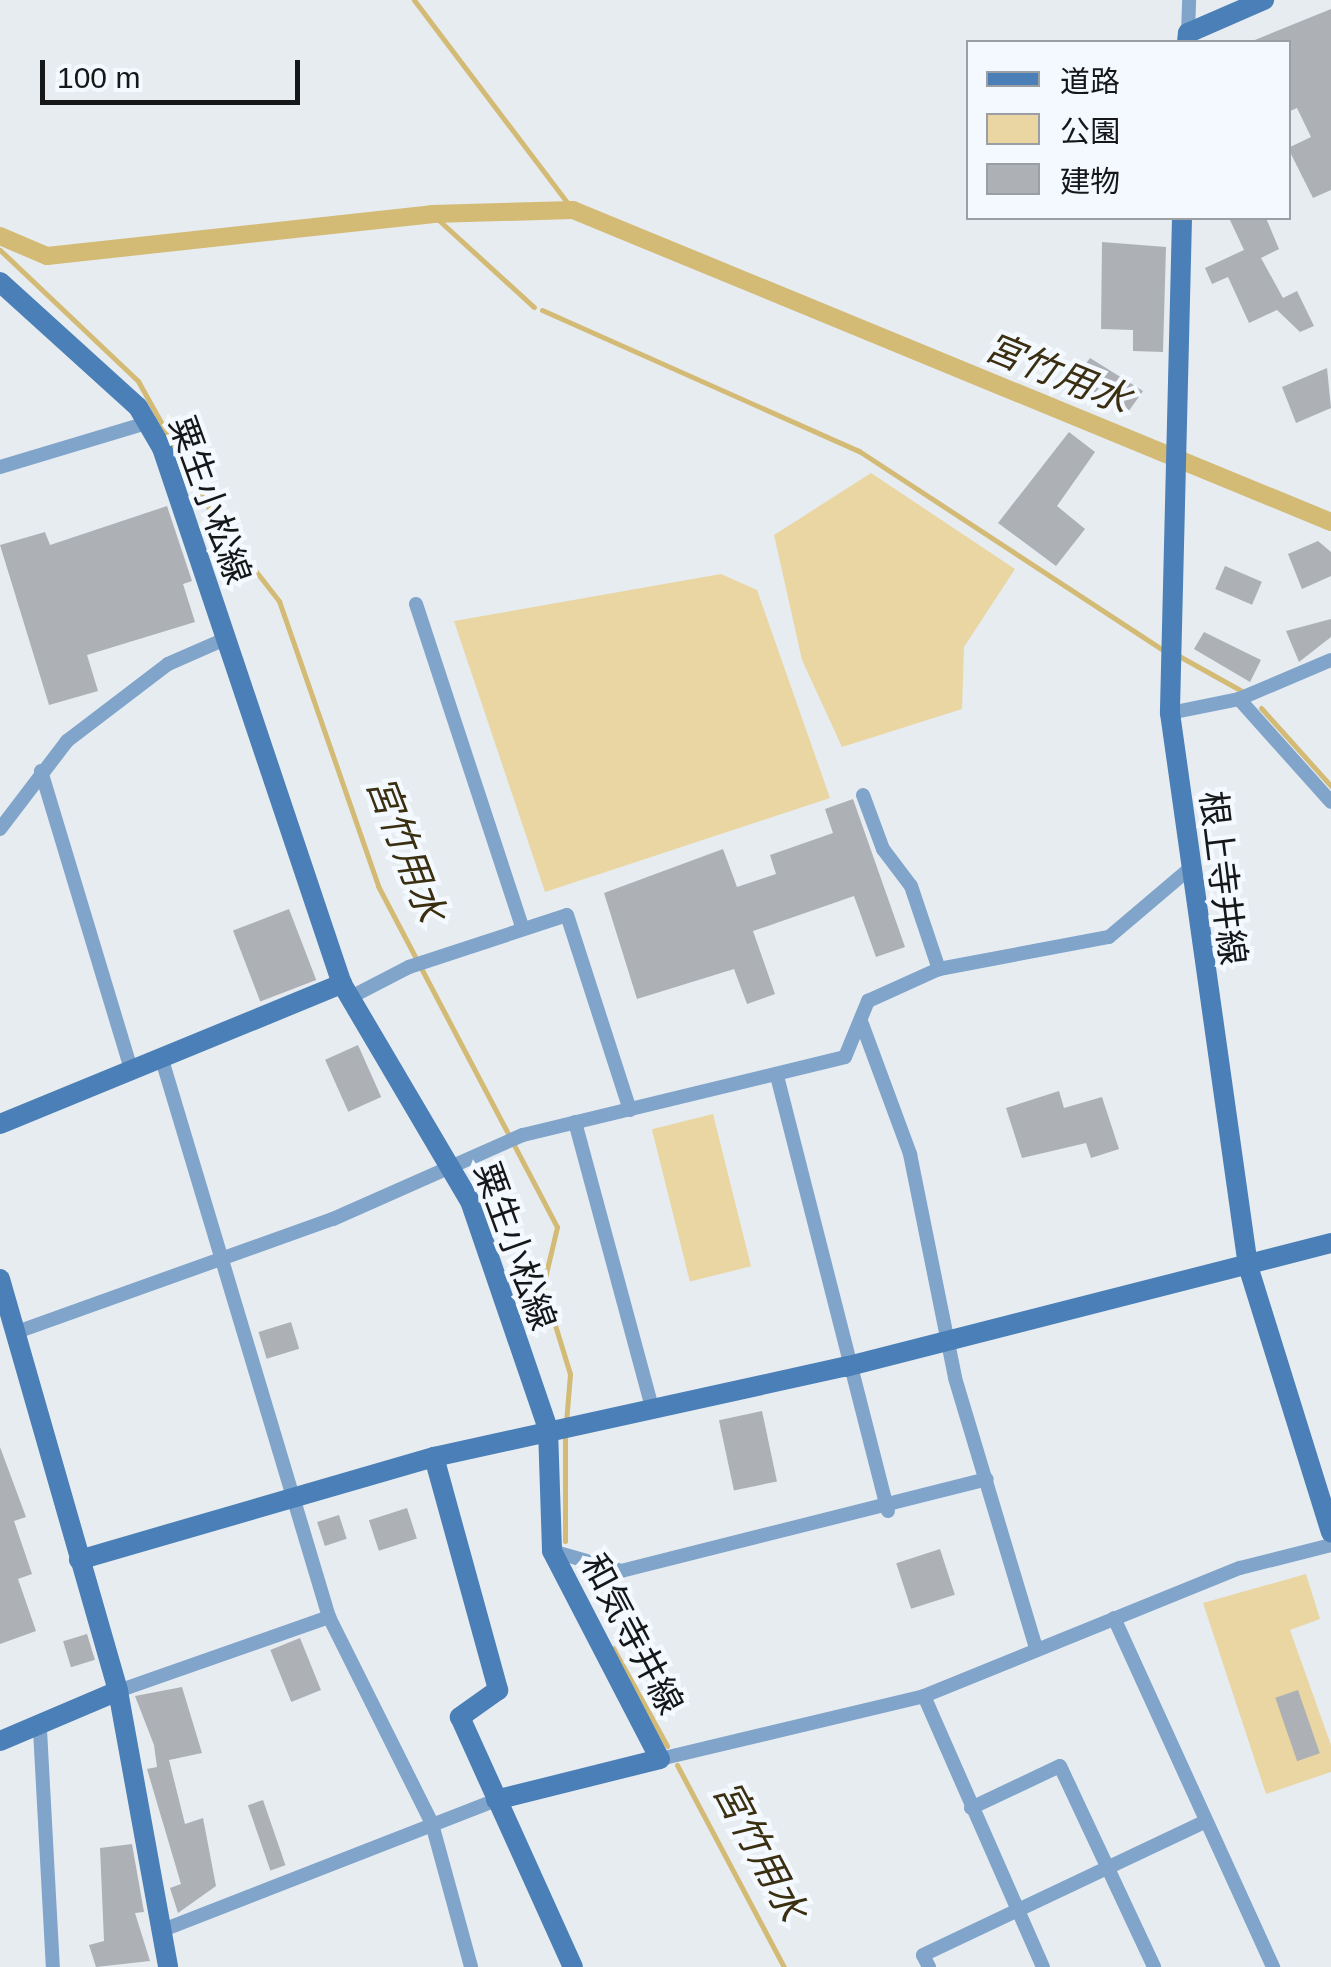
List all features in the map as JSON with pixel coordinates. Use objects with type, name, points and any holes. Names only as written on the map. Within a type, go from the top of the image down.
[{"type":"main road","points":[[1187,38],[1264,0]]},
{"type":"main road","name":"根上寺井線","points":[[1182,220],[1168,654],[1170,713],[1188,870],[1248,1266],[1331,1532]]},
{"type":"main road","name":"粟生小松線","points":[[0,282],[150,422],[346,991],[456,1170],[560,1427]]},
{"type":"main road","points":[[0,1124],[346,991]]},
{"type":"main road","points":[[78,1560],[434,1458],[844,1366],[953,1335],[1248,1266],[1331,1242]]},
{"type":"main road","points":[[0,1279],[118,1691],[168,1967]]},
{"type":"main road","name":"和気寺井線","points":[[496,1800],[660,1759],[552,1551],[560,1427]]},
{"type":"main road","points":[[434,1458],[498,1690],[460,1717],[573,1967]]},
{"type":"main road","points":[[0,1741],[40,1730],[118,1691]]},
{"type":"street","points":[[1187,38],[1189,0]]},
{"type":"street","points":[[0,467],[150,422]]},
{"type":"street","points":[[416,604],[522,927]]},
{"type":"street","points":[[0,829],[41,771],[116,700],[225,639]]},
{"type":"street","points":[[1170,713],[1239,700],[1331,660]]},
{"type":"street","points":[[1239,700],[1331,802]]},
{"type":"street","points":[[41,771],[132,1073]]},
{"type":"street","points":[[864,795],[883,849],[912,886],[939,969]]},
{"type":"street","points":[[14,1334],[456,1170],[516,1139],[846,1057],[862,1024],[868,1000],[939,969],[1109,937],[1188,870]]},
{"type":"street","points":[[346,991],[567,914],[630,1110]]},
{"type":"street","points":[[862,1024],[910,1154],[953,1335],[955,1378],[1036,1648]]},
{"type":"street","points":[[163,1062],[330,1617],[432,1824],[470,1967]]},
{"type":"street","points":[[777,1076],[844,1366],[888,1511]]},
{"type":"street","points":[[575,1122],[652,1408]]},
{"type":"street","points":[[552,1551],[621,1571],[888,1511],[987,1479]]},
{"type":"street","points":[[660,1759],[924,1696],[1240,1568],[1331,1545]]},
{"type":"street","points":[[118,1691],[330,1617]]},
{"type":"street","points":[[1114,1618],[1202,1823],[1273,1967]]},
{"type":"street","points":[[924,1696],[1042,1967]]},
{"type":"street","points":[[40,1730],[53,1967]]},
{"type":"street","points":[[971,1808],[1060,1766],[1154,1967]]},
{"type":"street","points":[[163,1930],[496,1800]]},
{"type":"street","points":[[929,1967],[923,1956],[1202,1823]]},
{"type":"green space","points":[[871,473],[1015,569],[964,647],[962,709],[842,747],[802,660],[774,535]]},
{"type":"green space","points":[[721,574],[757,590],[830,798],[545,892],[454,621]]},
{"type":"green space","points":[[713,1114],[751,1266],[690,1282],[652,1129]]},
{"type":"green space","points":[[1306,1574],[1320,1619],[1290,1630],[1331,1745],[1331,1772],[1266,1794],[1203,1603]]},
{"type":"building","points":[[1331,9],[1331,190],[1313,198],[1291,154],[1291,147],[1311,137],[1297,108],[1291,111],[1291,40],[1255,40]]},
{"type":"building","points":[[1230,220],[1267,220],[1279,249],[1261,258],[1283,298],[1297,291],[1314,326],[1300,332],[1277,310],[1249,323],[1228,277],[1212,284],[1205,268],[1244,250]]},
{"type":"building","points":[[1102,242],[1166,247],[1163,352],[1133,351],[1133,330],[1101,329]]},
{"type":"building","points":[[1090,358],[1143,391],[1128,412],[1099,388],[1090,399],[1071,384]]},
{"type":"building","points":[[1327,368],[1331,408],[1296,423],[1282,387]]},
{"type":"building","points":[[1069,432],[1095,452],[1057,506],[1085,529],[1056,566],[998,523]]},
{"type":"building","points":[[167,506],[192,581],[183,584],[195,622],[87,655],[98,691],[49,705],[0,545],[45,532],[50,545]]},
{"type":"building","points":[[1318,541],[1331,552],[1331,576],[1302,589],[1288,554]]},
{"type":"building","points":[[1225,566],[1262,582],[1252,605],[1215,589]]},
{"type":"building","points":[[1331,619],[1331,637],[1299,662],[1286,631]]},
{"type":"building","points":[[1204,632],[1261,660],[1250,682],[1194,649]]},
{"type":"building","points":[[853,799],[905,947],[876,957],[854,896],[753,931],[775,994],[747,1004],[734,969],[637,999],[604,893],[723,849],[737,887],[776,874],[770,855],[833,833],[825,809]]},
{"type":"building","points":[[289,909],[316,980],[260,1001],[233,931]]},
{"type":"building","points":[[358,1045],[381,1097],[348,1112],[325,1060]]},
{"type":"building","points":[[1059,1091],[1064,1108],[1102,1097],[1119,1149],[1091,1158],[1086,1143],[1022,1158],[1006,1108]]},
{"type":"building","points":[[291,1322],[299,1349],[267,1359],[258,1332]]},
{"type":"building","points":[[762,1411],[777,1481],[734,1491],[719,1420]]},
{"type":"building","points":[[0,1447],[26,1517],[14,1521],[32,1574],[18,1579],[36,1631],[0,1644]]},
{"type":"building","points":[[407,1508],[417,1538],[379,1551],[369,1520]]},
{"type":"building","points":[[339,1515],[347,1539],[325,1546],[317,1522]]},
{"type":"building","points":[[940,1549],[955,1595],[911,1609],[896,1563]]},
{"type":"building","points":[[87,1634],[95,1660],[71,1667],[63,1641]]},
{"type":"building","points":[[300,1638],[321,1690],[291,1702],[270,1650]]},
{"type":"building","points":[[182,1687],[202,1753],[169,1760],[185,1824],[203,1818],[216,1886],[178,1913],[170,1888],[181,1884],[147,1769],[157,1767],[154,1745],[135,1696]]},
{"type":"building","points":[[1298,1690],[1320,1753],[1297,1761],[1275,1698]]},
{"type":"building","points":[[263,1800],[285,1865],[270,1870],[248,1805]]},
{"type":"building","points":[[132,1844],[144,1912],[135,1913],[150,1961],[96,1967],[89,1945],[104,1941],[100,1848]]},
{"type":"waterway","points":[[414,0],[573,210]]},
{"type":"waterway","name":"宮竹用水","points":[[0,236],[47,256],[432,214],[573,210],[1331,522]]},
{"type":"waterway","points":[[432,214],[534,307]]},
{"type":"waterway","name":"宮竹用水","points":[[0,250],[138,381],[213,516],[279,601],[378,886],[557,1227],[543,1286],[570,1374],[566,1423]]},
{"type":"waterway","points":[[542,310],[859,451],[1168,653]]},
{"type":"waterway","points":[[1179,656],[1242,691]]},
{"type":"waterway","points":[[1261,708],[1331,786]]},
{"type":"waterway","name":"宮竹用水","points":[[565,1434],[565,1541]]},
{"type":"waterway","name":"宮竹用水","points":[[613,1648],[667,1746]]},
{"type":"waterway","name":"宮竹用水","points":[[677,1765],[784,1967]]}]
